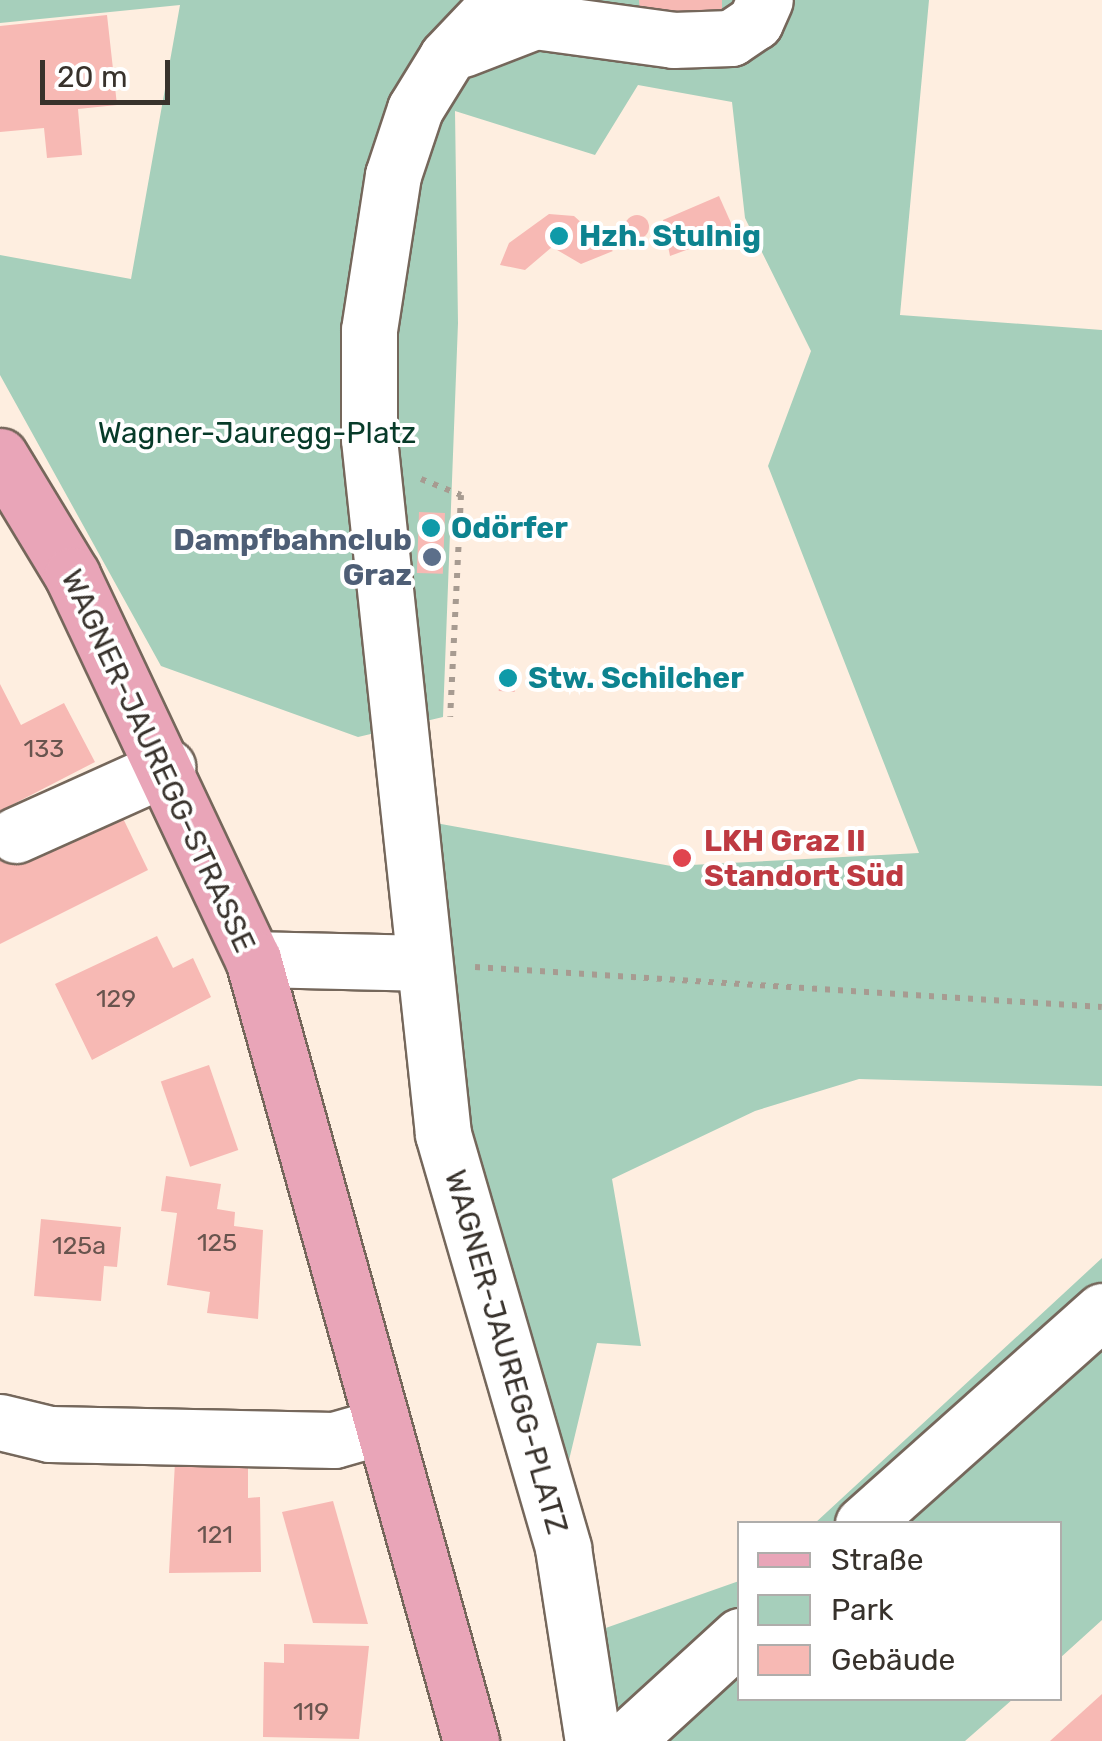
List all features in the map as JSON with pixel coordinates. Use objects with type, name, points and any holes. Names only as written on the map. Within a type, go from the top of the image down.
[{"type":"main road","name":"WAGNER-JAUREGG-STRASSE","points":[[0,456],[72,576],[166,766],[254,959],[470,1741]]},
{"type":"lane","name":"WAGNER-JAUREGG-PLATZ","points":[[501,0],[447,57],[415,109],[393,175],[370,330],[369,438],[444,1134],[562,1548],[592,1741]]},
{"type":"lane","points":[[447,57],[535,20],[673,40],[731,38],[765,0]]},
{"type":"lane","points":[[16,835],[166,766]]},
{"type":"lane","points":[[254,959],[310,956],[424,964]]},
{"type":"lane","points":[[866,1521],[1102,1312]]},
{"type":"lane","points":[[0,1422],[50,1434],[334,1440],[384,1426]]},
{"type":"lane","points":[[625,1741],[737,1639]]},
{"type":"path","points":[[369,438],[425,483],[461,495],[454,712],[404,778]]},
{"type":"path","points":[[516,684],[519,673]]},
{"type":"path","points":[[424,964],[1102,1008]]},
{"type":"green space","name":"Wagner-Jauregg-Platz","points":[[0,0],[929,0],[900,315],[1102,330],[1102,1086],[859,1079],[755,1111],[612,1179],[641,1346],[597,1343],[564,1481],[472,1176],[419,820],[671,866],[919,853],[768,466],[811,351],[745,218],[732,102],[638,85],[595,155],[455,111],[458,323],[443,717],[358,737],[161,666],[0,375],[0,255],[131,279],[180,5],[0,23]]},
{"type":"green space","points":[[1102,1258],[1102,1620],[1062,1656],[1062,1521],[817,1521]]},
{"type":"green space","points":[[737,1582],[737,1701],[1011,1701],[965,1741],[610,1741],[600,1630]]},
{"type":"building","points":[[639,0],[722,0],[722,14],[640,18]]},
{"type":"building","points":[[107,15],[117,105],[78,109],[82,155],[47,158],[44,128],[0,132],[0,26]]},
{"type":"building","points":[[719,196],[735,232],[670,256],[663,220]]},
{"type":"building","name":"Hzh. Stulnig","points":[[549,214],[574,216],[613,251],[581,264],[552,247],[525,270],[500,265],[509,243]]},
{"type":"building","points":[[637,215],[646,218],[646,236],[637,239],[628,236],[625,227],[628,218]]},
{"type":"building","name":"Odörfer","points":[[419,512],[445,513],[443,574],[417,573]]},
{"type":"building","name":"Stw. Schilcher","points":[[500,672],[516,673],[515,692],[499,691]]},
{"type":"building","points":[[0,684],[21,725],[64,703],[95,762],[0,811]]},
{"type":"building","points":[[119,810],[148,870],[0,944],[0,834]]},
{"type":"building","points":[[157,936],[173,968],[193,958],[211,997],[92,1060],[55,984]]},
{"type":"building","points":[[209,1065],[238,1150],[190,1167],[161,1082]]},
{"type":"building","points":[[166,1176],[221,1184],[217,1209],[235,1212],[234,1226],[263,1230],[258,1319],[207,1313],[210,1292],[167,1285],[177,1213],[161,1211]]},
{"type":"building","points":[[41,1219],[121,1227],[117,1267],[104,1266],[101,1301],[34,1296]]},
{"type":"building","points":[[248,1461],[248,1498],[260,1497],[261,1572],[169,1573],[175,1462]]},
{"type":"building","points":[[333,1501],[368,1624],[313,1623],[282,1512]]},
{"type":"building","points":[[284,1644],[369,1646],[359,1739],[263,1737],[264,1662],[284,1663]]},
{"type":"building","points":[[1102,1694],[1102,1741],[1050,1741]]},
{"type":"place","name":"Hzh. Stulnig","points":[[559,236]]},
{"type":"place","name":"Odörfer","points":[[431,528]]},
{"type":"place","name":"Dampfbahnclub Graz","points":[[432,557]]},
{"type":"place","name":"Stw. Schilcher","points":[[508,678]]},
{"type":"place","name":"LKH Graz II Standort Süd","points":[[682,858]]}]
